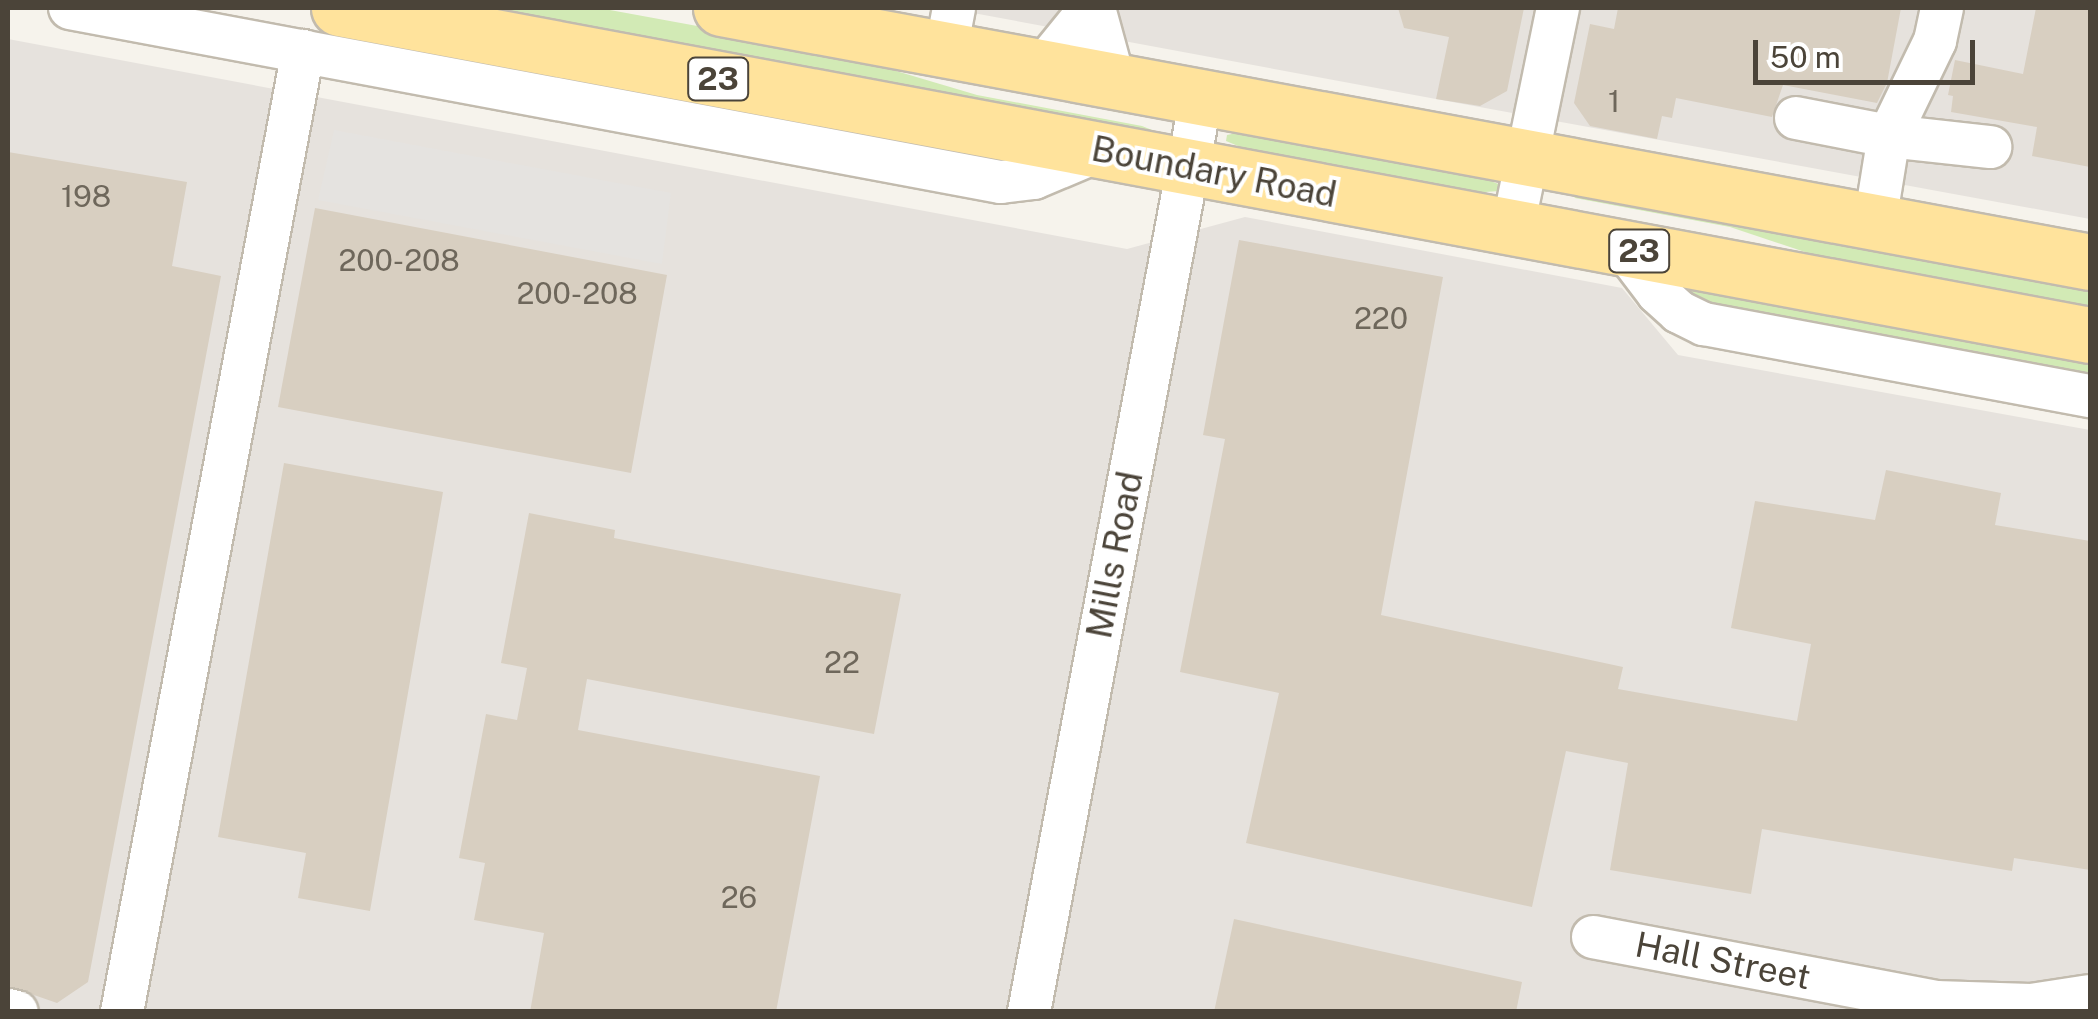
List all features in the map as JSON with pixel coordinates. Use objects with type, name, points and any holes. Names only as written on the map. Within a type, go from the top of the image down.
[{"type":"main road","name":"Boundary Road","points":[[338,8],[2090,335]]},
{"type":"main road","name":"Boundary Road","points":[[722,8],[950,29],[1042,68],[2090,262]]},
{"type":"street","points":[[70,8],[1001,182],[1034,178],[1098,150]]},
{"type":"street","points":[[1042,68],[1092,8]]},
{"type":"street","points":[[1092,8],[1114,81]]},
{"type":"street","points":[[1513,227],[1558,8]]},
{"type":"street","points":[[1875,222],[1889,136],[1935,42],[1942,8]]},
{"type":"street","points":[[122,1012],[304,51]]},
{"type":"street","name":"Mills Road","points":[[1030,1012],[1200,98]]},
{"type":"street","points":[[1796,118],[1889,136],[1990,147]]},
{"type":"street","points":[[1624,248],[1658,293],[1679,312],[1704,324],[2090,396]]},
{"type":"street","name":"Hall Street","points":[[1593,937],[1936,1002],[2031,1005],[2090,996]]},
{"type":"street","points":[[8,1010],[17,1012]]},
{"type":"shaded area","points":[[946,8],[2090,8],[2090,219],[1436,99]]},
{"type":"shaded area","points":[[8,39],[1127,249],[1245,217],[1622,288],[1678,355],[2090,430],[2090,1011],[8,1011]]},
{"type":"shaded area","points":[[334,130],[671,193],[662,264],[318,200]]},
{"type":"green space","points":[[469,8],[599,8],[822,49],[977,95],[1142,126],[1167,136]]},
{"type":"green space","points":[[1241,132],[1460,169],[1501,185],[1500,191],[1469,193],[1255,153],[1226,141],[1227,135]]},
{"type":"green space","points":[[1569,191],[2090,288],[2090,310],[1817,256],[1730,227],[1575,198]]},
{"type":"green space","points":[[1662,278],[2090,356],[2090,378],[1698,304]]},
{"type":"building","points":[[1398,8],[1524,8],[1507,91],[1480,106],[1436,99],[1449,37],[1404,28]]},
{"type":"building","points":[[1618,8],[1901,8],[1887,83],[1877,103],[1783,85],[1772,117],[1676,98],[1672,118],[1662,116],[1657,139],[1590,126],[1574,103],[1590,24],[1614,29]]},
{"type":"building","points":[[2036,8],[2090,8],[2090,167],[2032,156],[2037,127],[1951,112],[1953,96],[1948,95],[1955,60],[2023,74]]},
{"type":"building","points":[[8,152],[187,182],[172,266],[221,276],[88,982],[57,1003],[8,986]]},
{"type":"building","points":[[315,208],[667,275],[631,473],[278,407]]},
{"type":"building","points":[[1239,240],[1443,277],[1381,615],[1623,667],[1618,689],[1797,721],[1811,644],[1731,628],[1755,501],[1875,520],[1886,470],[2001,493],[1995,525],[2090,541],[2090,870],[2014,858],[2012,871],[1762,829],[1751,894],[1610,870],[1628,763],[1566,751],[1532,907],[1246,843],[1279,693],[1180,672],[1225,439],[1203,435]]},
{"type":"building","points":[[284,463],[443,492],[370,911],[298,898],[306,853],[218,837]]},
{"type":"building","points":[[529,513],[615,530],[614,538],[901,594],[874,734],[587,679],[578,730],[820,776],[776,1012],[530,1012],[544,933],[474,920],[485,863],[459,858],[486,714],[517,720],[527,668],[501,663]]},
{"type":"building","points":[[1234,919],[1522,982],[1516,1012],[1214,1012]]}]
